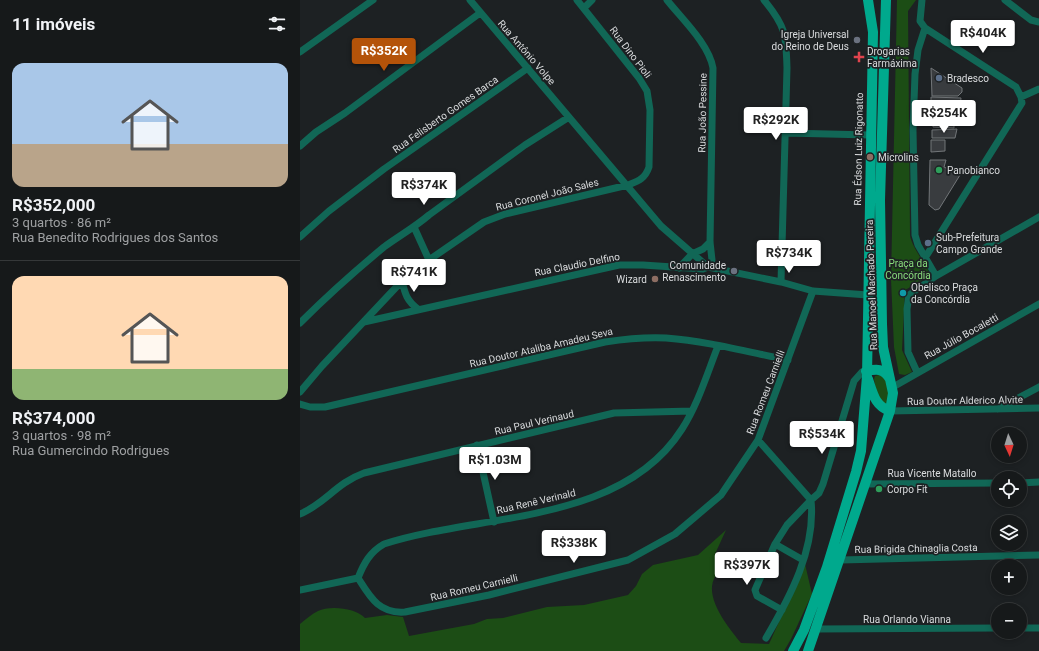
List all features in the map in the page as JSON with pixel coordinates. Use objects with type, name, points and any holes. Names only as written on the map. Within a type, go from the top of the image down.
[{"type":"main road","name":"Rua Édson Luiz Rigonatto","points":[[866,373],[870,135],[874,32],[868,0]]},
{"type":"main road","name":"Rua Manoel Machado Pereira","points":[[808,651],[841,560],[890,411],[891,383],[883,347],[880,200],[886,0]]},
{"type":"main road","points":[[868,295],[878,300],[883,307]]},
{"type":"main road","points":[[866,373],[878,369],[882,370],[891,383]]},
{"type":"main road","points":[[866,373],[878,404],[890,411]]},
{"type":"main road","points":[[793,651],[804,630],[827,567],[856,472],[861,451],[866,373]]},
{"type":"street","points":[[300,52],[373,0]]},
{"type":"street","name":"Rua Antônio Volpe","points":[[470,0],[569,118]]},
{"type":"street","name":"Rua Dino Pioli","points":[[577,0],[639,78],[648,95],[650,110],[649,168],[642,179],[628,185]]},
{"type":"street","points":[[584,8],[592,0]]},
{"type":"street","name":"Rua João Pessine","points":[[667,0],[706,48],[711,58],[710,242],[712,260],[708,268]]},
{"type":"street","points":[[764,0],[779,18],[784,29],[787,42],[786,133],[781,282]]},
{"type":"street","points":[[922,0],[920,21],[925,28],[1016,87],[1022,103],[925,258]]},
{"type":"street","points":[[1005,0],[1031,20],[1039,22]]},
{"type":"street","points":[[300,146],[316,132],[345,113],[480,13]]},
{"type":"street","points":[[925,28],[918,50],[913,130],[915,235],[918,245],[936,276]]},
{"type":"street","name":"Rua Felisberto Gomes Barca","points":[[300,237],[329,211],[384,169],[528,68]]},
{"type":"street","points":[[1021,97],[1039,89]]},
{"type":"street","points":[[300,323],[331,292],[373,256],[414,228],[429,215],[525,145],[569,118],[662,226],[708,268]]},
{"type":"street","points":[[786,133],[870,135]]},
{"type":"street","name":"Rua Coronel João Sales","points":[[300,392],[322,366],[402,281],[430,260],[493,218],[628,185]]},
{"type":"street","points":[[917,372],[908,352],[909,295],[936,276],[1039,216]]},
{"type":"street","points":[[414,228],[430,260]]},
{"type":"street","points":[[679,268],[692,254],[703,249],[710,242]]},
{"type":"street","name":"Rua Claudio Delfino","points":[[364,322],[619,265],[708,268],[781,282],[813,291],[868,295]]},
{"type":"street","points":[[402,281],[409,302],[418,309]]},
{"type":"street","name":"Rua Romeu Carnielli","points":[[358,578],[368,594],[382,608],[391,613],[399,613],[489,595],[628,560],[675,534],[721,495],[758,440],[813,291]]},
{"type":"street","name":"Rua Júlio Bocaletti","points":[[891,383],[917,372],[1039,304]]},
{"type":"street","name":"Rua Doutor Ataliba Amadeu Seva","points":[[300,404],[310,407],[325,407],[605,342],[635,338],[666,338],[718,346],[788,360]]},
{"type":"street","name":"Rua Renê Verinald","points":[[358,578],[364,562],[374,551],[384,544],[494,522],[591,498],[629,482],[667,448],[681,430],[692,411],[718,346]]},
{"type":"street","points":[[782,610],[755,594],[775,544],[790,522],[819,493],[854,381],[862,372],[866,373]]},
{"type":"street","points":[[996,410],[1039,387]]},
{"type":"street","name":"Rua Doutor Alderico Alvite","points":[[890,411],[1039,408]]},
{"type":"street","name":"Rua Paul Verinaud","points":[[300,514],[311,509],[350,478],[477,445],[614,413],[692,411]]},
{"type":"street","points":[[758,440],[811,500],[812,521],[803,560],[782,610],[766,638]]},
{"type":"street","points":[[477,445],[494,522]]},
{"type":"street","points":[[1027,483],[1039,482]]},
{"type":"street","name":"Rua Vicente Matallo","points":[[865,484],[991,483]]},
{"type":"street","points":[[775,544],[803,560]]},
{"type":"street","name":"Rua Brigida Chinaglia Costa","points":[[841,560],[1039,555]]},
{"type":"street","points":[[300,590],[358,578]]},
{"type":"street","name":"Rua Orlando Vianna","points":[[816,629],[991,628]]},
{"type":"street","points":[[1027,628],[1039,628]]},
{"type":"green space","name":"Praça da Concórdia","points":[[897,0],[916,0],[908,11],[910,235],[915,249],[930,274],[925,279],[905,290],[902,350],[912,372],[905,375],[899,374],[894,347],[891,279]]},
{"type":"green space","points":[[879,375],[883,377],[887,383],[889,406],[878,401],[874,379],[875,376]]},
{"type":"green space","points":[[726,530],[715,554],[732,558],[715,577],[712,585],[712,594],[724,621],[741,643],[769,644],[805,564],[812,594],[784,651],[300,651],[300,624],[323,609],[343,608],[356,612],[365,618],[387,615],[403,617],[409,636],[474,624],[487,619],[503,618],[547,607],[584,605],[628,595],[636,586],[642,574],[653,565],[698,555]]},
{"type":"building","name":"Bradesco","points":[[931,68],[962,88],[962,92],[958,96],[932,96]]},
{"type":"building","points":[[931,97],[961,98],[960,108],[931,108]]},
{"type":"building","points":[[931,108],[946,108],[947,117],[931,117]]},
{"type":"building","points":[[933,117],[954,117],[954,128],[933,127]]},
{"type":"building","points":[[957,129],[955,138],[932,138],[932,130]]},
{"type":"building","points":[[931,140],[945,140],[945,151],[931,152]]},
{"type":"building","points":[[930,160],[946,160],[944,167],[960,175],[939,209],[935,210],[929,205]]},
{"type":"place","name":"Igreja Universal do Reino de Deus","points":[[857,40]]},
{"type":"place","name":"Drogarias Farmáxima","points":[[859,57]]},
{"type":"place","name":"Bradesco","points":[[939,78]]},
{"type":"place","name":"Microlins","points":[[870,157]]},
{"type":"place","name":"Panobianco","points":[[939,170]]},
{"type":"place","name":"Sub-Prefeitura Campo Grande","points":[[928,243]]},
{"type":"place","name":"Comunidade Renascimento","points":[[734,271]]},
{"type":"place","name":"Wizard","points":[[655,279]]},
{"type":"place","name":"Obelisco Praça da Concórdia","points":[[903,293]]},
{"type":"place","name":"Corpo Fit","points":[[879,489]]}]
